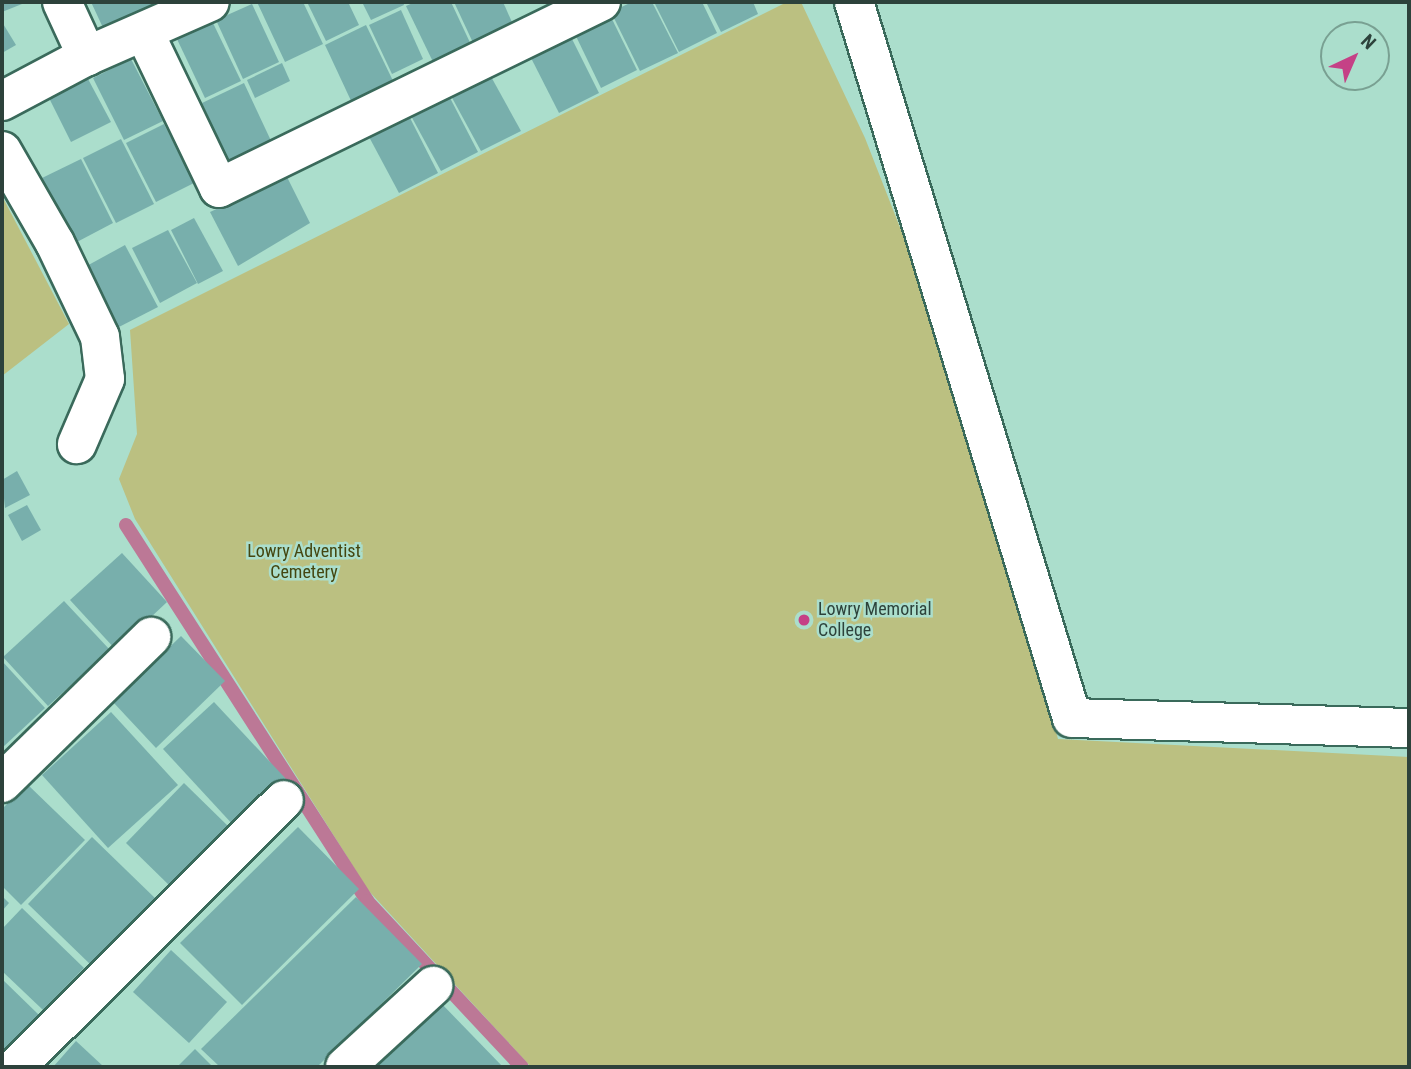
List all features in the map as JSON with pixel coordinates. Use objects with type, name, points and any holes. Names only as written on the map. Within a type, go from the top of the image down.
[{"type":"street","points":[[62,2],[87,56]]},
{"type":"street","points":[[2,101],[87,56],[210,2]]},
{"type":"street","points":[[144,32],[219,188],[601,2]]},
{"type":"street","points":[[854,2],[1072,718],[1409,729]]},
{"type":"street","points":[[2,151],[55,243],[100,337],[106,379],[77,444]]},
{"type":"street","points":[[2,783],[150,637]]},
{"type":"street","points":[[16,1067],[284,800]]},
{"type":"street","points":[[345,1067],[433,986]]},
{"type":"green space","name":"Lowry Memorial College","points":[[787,2],[801,2],[865,138],[962,386],[1058,739],[1409,757],[1409,1067],[531,1067],[368,890],[135,519],[119,479],[137,434],[130,330]]},
{"type":"green space","points":[[2,196],[69,324],[2,376]]},
{"type":"building","points":[[2,2],[27,2],[2,12]]},
{"type":"building","points":[[91,2],[154,2],[157,9],[105,32]]},
{"type":"building","points":[[257,2],[303,2],[323,44],[285,62]]},
{"type":"building","points":[[307,2],[348,2],[359,25],[326,41]]},
{"type":"building","points":[[362,2],[403,2],[404,5],[371,20]]},
{"type":"building","points":[[415,2],[451,2],[473,49],[435,66],[406,6]]},
{"type":"building","points":[[454,2],[503,2],[515,29],[475,47]]},
{"type":"building","points":[[632,2],[652,2],[678,53],[640,71],[611,12]]},
{"type":"building","points":[[654,2],[702,2],[717,33],[679,52]]},
{"type":"building","points":[[706,2],[753,2],[758,14],[721,32]]},
{"type":"building","points":[[252,4],[279,62],[243,79],[216,20]]},
{"type":"building","points":[[401,10],[423,59],[392,74],[369,25]]},
{"type":"building","points":[[609,13],[637,70],[601,88],[573,30]]},
{"type":"building","points":[[212,21],[241,81],[205,98],[176,37]]},
{"type":"building","points":[[2,22],[16,45],[2,53]]},
{"type":"building","points":[[366,25],[395,85],[353,105],[325,45]]},
{"type":"building","points":[[569,33],[599,93],[559,113],[528,52]]},
{"type":"building","points":[[131,59],[163,121],[124,140],[93,78]]},
{"type":"building","points":[[282,63],[290,81],[255,98],[247,80]]},
{"type":"building","points":[[489,73],[521,131],[481,151],[450,94]]},
{"type":"building","points":[[88,79],[111,122],[71,142],[49,98]]},
{"type":"building","points":[[244,83],[273,145],[230,164],[202,103]]},
{"type":"building","points":[[448,94],[478,152],[441,171],[410,114]]},
{"type":"building","points":[[408,114],[438,173],[399,193],[368,135]]},
{"type":"building","points":[[164,124],[194,183],[156,202],[126,143]]},
{"type":"building","points":[[121,139],[154,204],[116,223],[83,158]]},
{"type":"building","points":[[81,159],[113,223],[75,243],[42,178]]},
{"type":"building","points":[[287,177],[310,223],[238,266],[210,212]]},
{"type":"building","points":[[194,218],[223,271],[198,284],[171,230]]},
{"type":"building","points":[[168,230],[197,283],[160,303],[132,248]]},
{"type":"building","points":[[125,245],[158,307],[115,329],[83,268]]},
{"type":"building","points":[[17,471],[30,495],[5,508],[2,480]]},
{"type":"building","points":[[27,505],[41,530],[22,541],[8,515]]},
{"type":"building","points":[[122,553],[167,602],[116,650],[70,600]]},
{"type":"building","points":[[64,601],[110,650],[48,706],[3,657]]},
{"type":"building","points":[[181,636],[225,681],[156,748],[113,702]]},
{"type":"building","points":[[2,661],[45,708],[2,748]]},
{"type":"building","points":[[214,702],[287,780],[235,827],[163,749]]},
{"type":"building","points":[[111,712],[178,785],[108,848],[42,775]]},
{"type":"building","points":[[184,783],[231,829],[173,889],[126,843]]},
{"type":"building","points":[[27,784],[85,840],[21,905],[2,886],[2,809]]},
{"type":"building","points":[[298,827],[359,889],[242,1005],[180,943]]},
{"type":"building","points":[[92,837],[157,900],[92,966],[28,904]]},
{"type":"building","points":[[2,896],[9,903],[2,911]]},
{"type":"building","points":[[356,897],[422,964],[317,1067],[220,1067],[201,1049]]},
{"type":"building","points":[[22,908],[84,968],[43,1010],[2,971],[2,929]]},
{"type":"building","points":[[171,950],[227,1002],[189,1043],[133,992]]},
{"type":"building","points":[[2,979],[39,1015],[2,1054]]},
{"type":"building","points":[[438,1000],[503,1067],[368,1067]]},
{"type":"building","points":[[76,1041],[104,1067],[53,1067]]},
{"type":"building","points":[[195,1049],[213,1067],[177,1067]]},
{"type":"waterway","points":[[126,525],[367,901],[522,1067]]},
{"type":"place","name":"Lowry Memorial College","points":[[804,620]]},
{"type":"park label","name":"Lowry Adventist Cemetery","points":[[304,562]]}]
